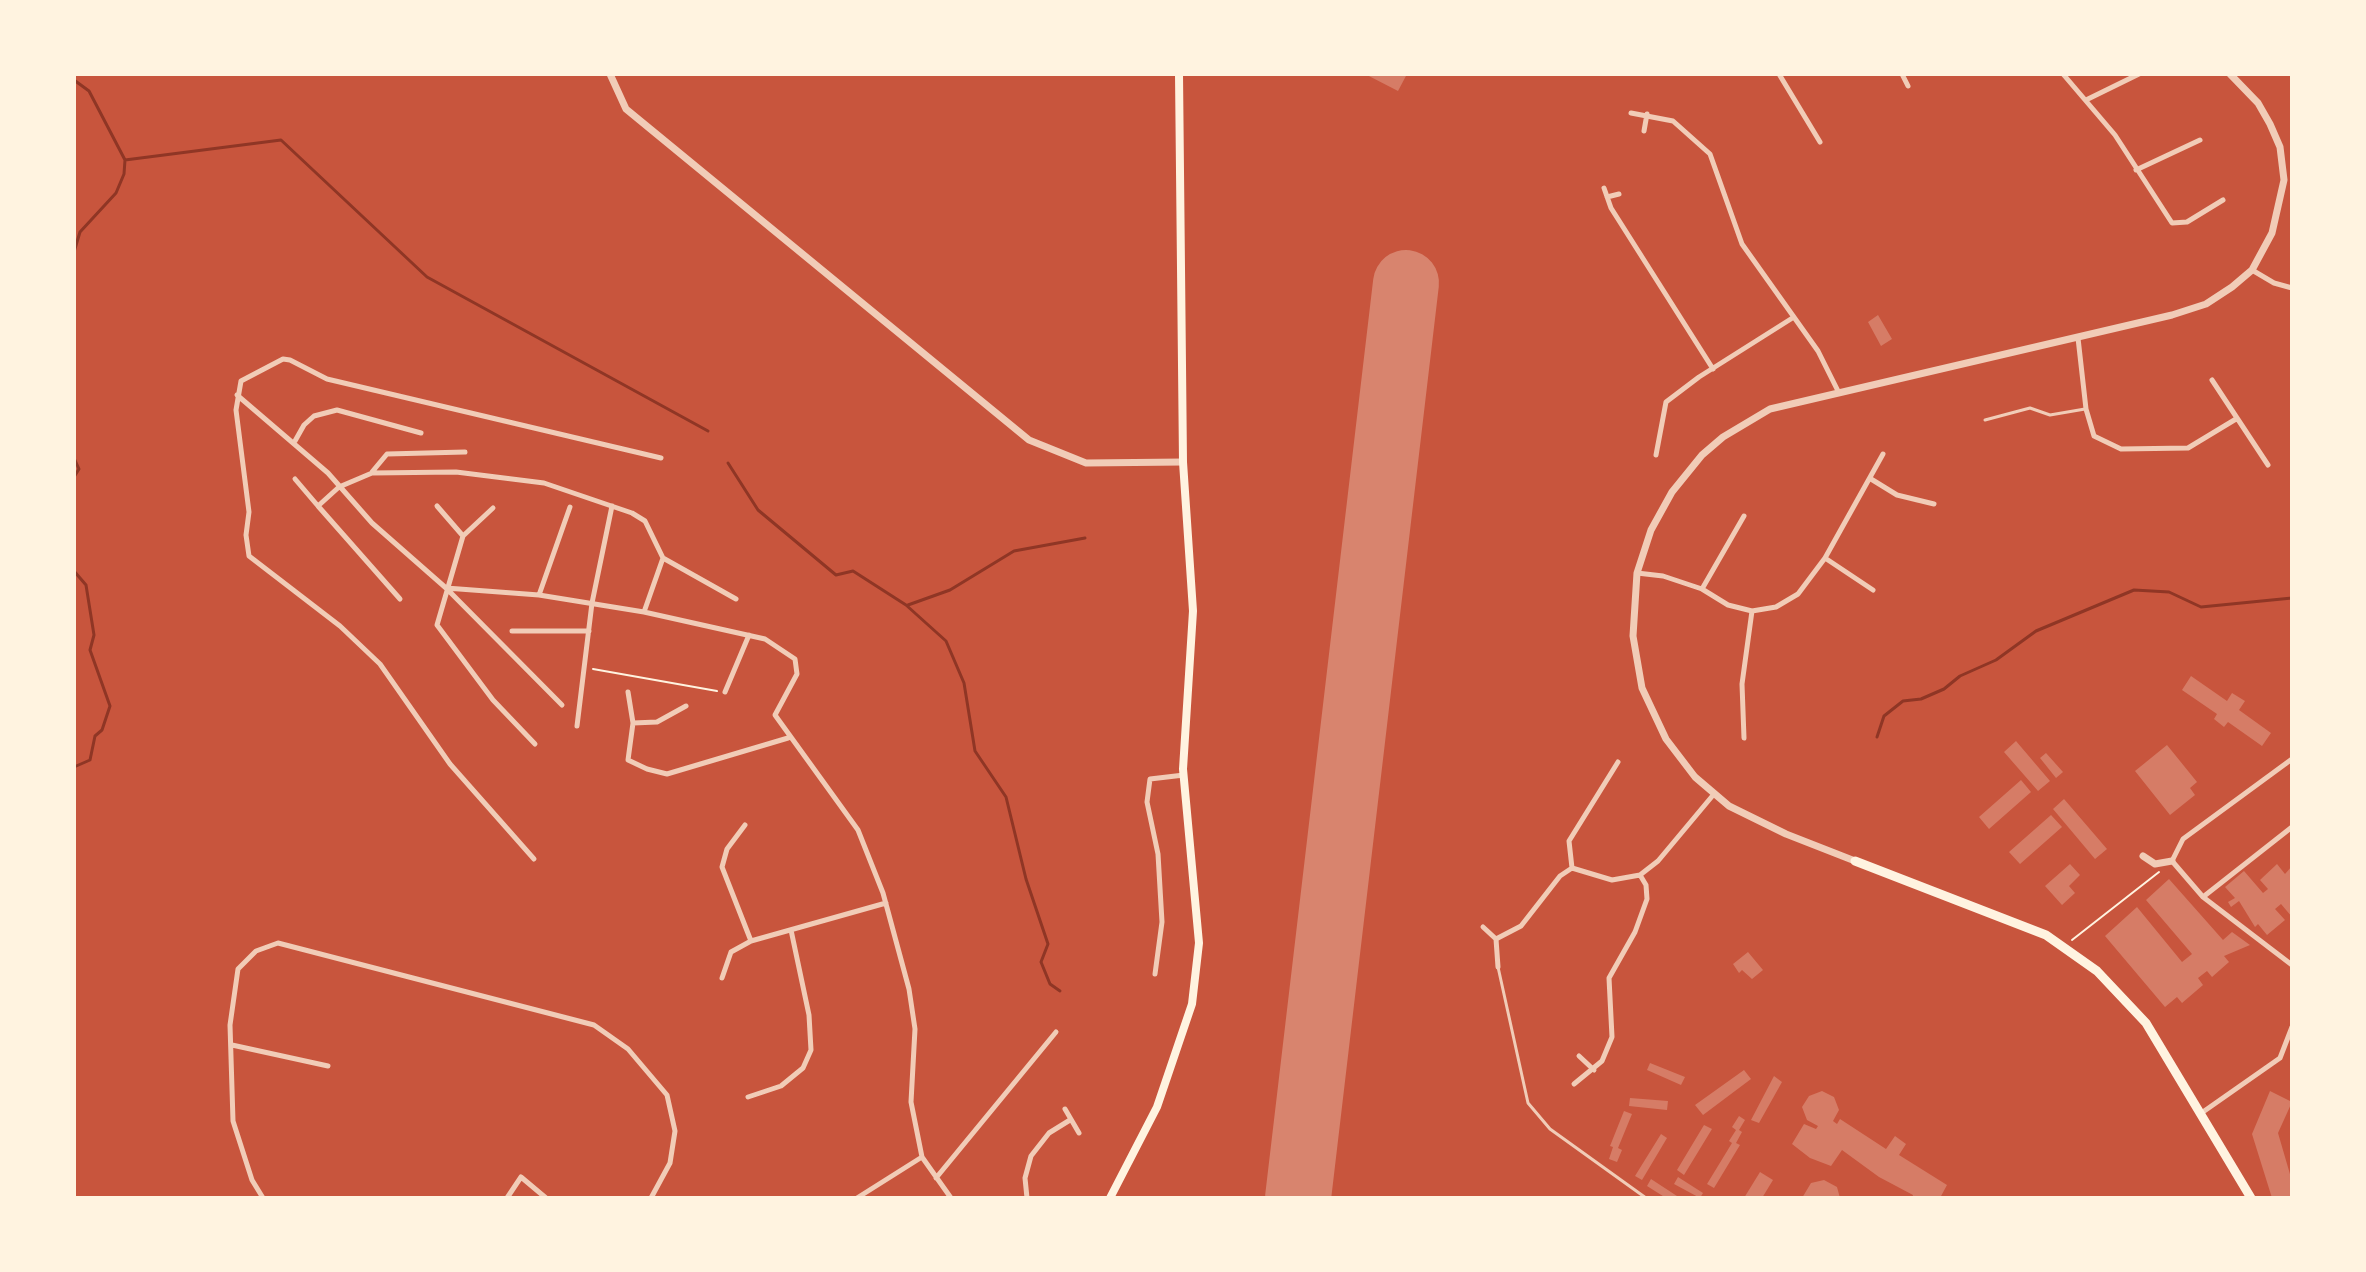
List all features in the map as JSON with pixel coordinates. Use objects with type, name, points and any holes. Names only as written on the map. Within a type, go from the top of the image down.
[{"type":"main road","points":[[1110,1198],[1157,1107],[1192,1004],[1199,943],[1184,775],[1193,611],[1183,462],[1179,74]]},
{"type":"main road","points":[[1855,861],[2065,946],[2097,971],[2146,1023],[2251,1198]]},
{"type":"street","points":[[610,74],[626,109],[1029,440],[1086,463],[1183,462]]},
{"type":"street","points":[[1779,74],[1820,142]]},
{"type":"street","points":[[1902,74],[1908,86]]},
{"type":"street","points":[[2063,74],[2088,99],[2172,223],[2187,222],[2223,200]]},
{"type":"street","points":[[2088,99],[2139,74]]},
{"type":"street","points":[[1855,861],[1757,822],[1714,794],[1695,777],[1666,739],[1642,688],[1633,636],[1637,573],[1661,511],[1702,455],[1723,437],[1770,409],[2172,315],[2206,304],[2252,270],[2273,231],[2284,180],[2280,147],[2270,124],[2258,103],[2230,74]]},
{"type":"street","points":[[1631,113],[1673,121],[1710,154],[1742,244],[1829,369],[1838,391]]},
{"type":"street","points":[[1644,131],[1647,114]]},
{"type":"street","points":[[2136,170],[2200,140]]},
{"type":"street","points":[[1604,188],[1713,369]]},
{"type":"street","points":[[1607,197],[1619,194]]},
{"type":"street","points":[[2252,270],[2292,288]]},
{"type":"street","points":[[1656,455],[1666,402],[1794,317]]},
{"type":"street","points":[[2078,337],[2086,409],[2094,436],[2121,449],[2188,448],[2236,419]]},
{"type":"street","points":[[534,859],[450,764],[380,664],[340,626],[249,556],[246,535],[249,512],[239,444],[237,395],[241,381],[283,359],[327,379],[661,458]]},
{"type":"street","points":[[2212,380],[2268,465]]},
{"type":"street","points":[[237,395],[295,441],[372,523],[446,588],[562,705]]},
{"type":"street","points":[[295,441],[304,425],[314,416],[337,410],[421,433]]},
{"type":"street","points":[[372,473],[387,454],[465,452]]},
{"type":"street","points":[[1637,573],[1663,576],[1702,589],[1728,605],[1752,611],[1776,607],[1798,594],[1825,558],[1883,454]]},
{"type":"street","points":[[318,506],[339,487],[372,473],[456,472],[544,483],[612,506],[645,521],[663,558],[736,599]]},
{"type":"street","points":[[295,479],[400,599]]},
{"type":"street","points":[[1871,479],[1897,495],[1934,504]]},
{"type":"street","points":[[437,506],[463,536]]},
{"type":"street","points":[[577,726],[592,603],[612,506]]},
{"type":"street","points":[[539,595],[570,507]]},
{"type":"street","points":[[493,508],[463,536],[437,625],[442,636],[493,700],[535,744]]},
{"type":"street","points":[[1702,589],[1744,516]]},
{"type":"street","points":[[644,612],[663,558]]},
{"type":"street","points":[[1825,558],[1873,590]]},
{"type":"street","points":[[446,588],[539,595],[644,612],[749,635],[781,647],[795,659],[797,674],[775,715],[788,738],[858,830],[886,903],[909,989],[915,1029],[911,1102],[922,1157],[951,1198]]},
{"type":"street","points":[[1744,738],[1742,684],[1752,611]]},
{"type":"street","points":[[512,631],[589,631]]},
{"type":"street","points":[[725,692],[749,635]]},
{"type":"street","points":[[628,692],[633,723],[628,760],[667,774],[788,738]]},
{"type":"street","points":[[633,723],[657,722],[686,706]]},
{"type":"street","points":[[2172,861],[2183,839],[2292,759]]},
{"type":"street","points":[[1572,868],[1569,841],[1618,762]]},
{"type":"street","points":[[1155,974],[1162,922],[1158,854],[1147,802],[1150,779],[1184,775]]},
{"type":"street","points":[[1607,779],[1616,785]]},
{"type":"street","points":[[1572,868],[1612,880],[1640,875],[1658,861],[1714,794]]},
{"type":"street","points":[[745,825],[727,849],[722,867],[751,941]]},
{"type":"street","points":[[2203,897],[2292,827]]},
{"type":"street","points":[[2143,856],[2155,864],[2172,861]]},
{"type":"street","points":[[2172,861],[2203,897],[2292,965]]},
{"type":"street","points":[[1496,939],[1521,926],[1549,886],[1572,868]]},
{"type":"street","points":[[1574,1084],[1594,1070],[1612,1037],[1609,978],[1635,932],[1647,899],[1646,885],[1640,875]]},
{"type":"street","points":[[722,978],[731,952],[751,941],[886,903]]},
{"type":"street","points":[[1483,927],[1496,939],[1498,967]]},
{"type":"street","points":[[748,1097],[781,1086],[803,1068],[811,1050],[809,1015],[791,930]]},
{"type":"street","points":[[263,1198],[252,1180],[233,1121],[230,1025],[238,969],[256,951],[278,943],[594,1025],[628,1049],[667,1095],[675,1131],[670,1163],[651,1198]]},
{"type":"street","points":[[2200,1114],[2280,1058],[2292,1027]]},
{"type":"street","points":[[936,1178],[1056,1032]]},
{"type":"street","points":[[232,1045],[328,1066]]},
{"type":"street","points":[[1579,1056],[1594,1070]]},
{"type":"street","points":[[1065,1109],[1079,1133]]},
{"type":"street","points":[[1027,1198],[1025,1178],[1031,1156],[1049,1133],[1070,1120]]},
{"type":"street","points":[[857,1198],[922,1157]]},
{"type":"street","points":[[507,1198],[521,1177],[546,1198]]},
{"type":"lane","points":[[1985,420],[2030,408],[2050,415],[2086,409]]},
{"type":"lane","points":[[1498,967],[1528,1103],[1550,1129],[1646,1198]]},
{"type":"path","points":[[584,667],[725,692]]},
{"type":"path","points":[[2065,946],[2143,884]]},
{"type":"building","points":[[1365,74],[1407,74],[1398,91]]},
{"type":"building","points":[[1878,315],[1892,339],[1881,346],[1868,322]]},
{"type":"building","points":[[2191,676],[2227,701],[2232,693],[2245,701],[2239,710],[2271,733],[2262,746],[2228,722],[2224,727],[2214,719],[2217,714],[2182,690]]},
{"type":"building","points":[[2016,741],[2050,781],[2038,791],[2004,752]]},
{"type":"building","points":[[2167,745],[2197,782],[2190,788],[2195,795],[2170,815],[2135,771]]},
{"type":"building","points":[[2046,753],[2063,772],[2056,778],[2040,758]]},
{"type":"building","points":[[2021,780],[2031,792],[1989,829],[1979,817]]},
{"type":"building","points":[[2064,799],[2107,849],[2095,859],[2053,809]]},
{"type":"building","points":[[2051,815],[2062,827],[2020,864],[2009,852]]},
{"type":"building","points":[[2070,864],[2080,875],[2069,886],[2075,893],[2062,905],[2045,886]]},
{"type":"building","points":[[2277,864],[2285,874],[2292,866],[2292,917],[2281,904],[2275,909],[2285,920],[2267,935],[2258,924],[2255,927],[2239,901],[2231,907],[2228,902],[2235,898],[2225,887],[2244,871],[2263,893],[2268,889],[2260,880]]},
{"type":"building","points":[[2169,879],[2223,940],[2232,932],[2250,945],[2224,956],[2229,962],[2212,977],[2207,971],[2198,978],[2203,985],[2182,1003],[2177,997],[2165,1007],[2105,936],[2137,907],[2182,962],[2192,954],[2146,900]]},
{"type":"building","points":[[1748,952],[1763,970],[1752,979],[1742,970],[1739,973],[1733,964]]},
{"type":"building","points":[[1650,1063],[1685,1077],[1681,1085],[1647,1070]]},
{"type":"building","points":[[1744,1070],[1751,1079],[1703,1115],[1695,1105]]},
{"type":"building","points":[[1774,1076],[1782,1082],[1759,1123],[1751,1120]]},
{"type":"building","points":[[1822,1091],[1834,1097],[1839,1110],[1833,1121],[1837,1124],[1840,1119],[1886,1149],[1895,1136],[1906,1144],[1899,1155],[1947,1185],[1940,1198],[1912,1198],[1913,1195],[1879,1177],[1842,1150],[1831,1166],[1810,1158],[1792,1144],[1804,1124],[1816,1129],[1818,1126],[1807,1120],[1802,1107],[1809,1096]]},
{"type":"building","points":[[2270,1091],[2292,1102],[2278,1133],[2292,1181],[2292,1195],[2287,1198],[2272,1198],[2252,1134]]},
{"type":"building","points":[[1630,1098],[1668,1101],[1667,1110],[1629,1106]]},
{"type":"building","points":[[1624,1111],[1632,1114],[1618,1148],[1622,1150],[1617,1162],[1609,1159],[1613,1147],[1610,1146]]},
{"type":"building","points":[[1739,1116],[1745,1120],[1736,1143],[1740,1145],[1714,1188],[1707,1184],[1732,1143],[1729,1141],[1736,1130],[1732,1127]]},
{"type":"building","points":[[1704,1125],[1712,1129],[1684,1175],[1677,1170]]},
{"type":"building","points":[[1661,1134],[1667,1138],[1642,1180],[1635,1176]]},
{"type":"building","points":[[1760,1172],[1773,1180],[1762,1198],[1744,1198]]},
{"type":"building","points":[[1678,1177],[1703,1193],[1700,1198],[1674,1184]]},
{"type":"building","points":[[1651,1179],[1677,1196],[1666,1198],[1647,1186]]},
{"type":"building","points":[[1824,1180],[1837,1187],[1840,1198],[1802,1198],[1811,1183]]},
{"type":"waterway","points":[[74,80],[89,91],[125,160],[124,174],[116,193],[80,232],[74,252]]},
{"type":"waterway","points":[[125,160],[281,140],[427,277],[708,431]]},
{"type":"waterway","points":[[74,458],[79,469],[74,477]]},
{"type":"waterway","points":[[728,463],[758,510],[836,575],[853,571],[906,605],[946,641],[964,683],[975,751],[1006,797],[1026,879],[1048,944],[1041,962],[1050,984],[1060,991]]},
{"type":"waterway","points":[[908,605],[950,590],[1014,551],[1085,538]]},
{"type":"waterway","points":[[74,571],[86,585],[94,635],[90,650],[110,706],[102,730],[95,736],[90,760],[74,767]]},
{"type":"waterway","points":[[1877,737],[1884,716],[1903,701],[1921,699],[1944,689],[1960,676],[1996,660],[2036,631],[2134,590],[2169,592],[2201,607],[2292,598]]},
{"type":"runway","points":[[1298,1198],[1406,283]]}]
